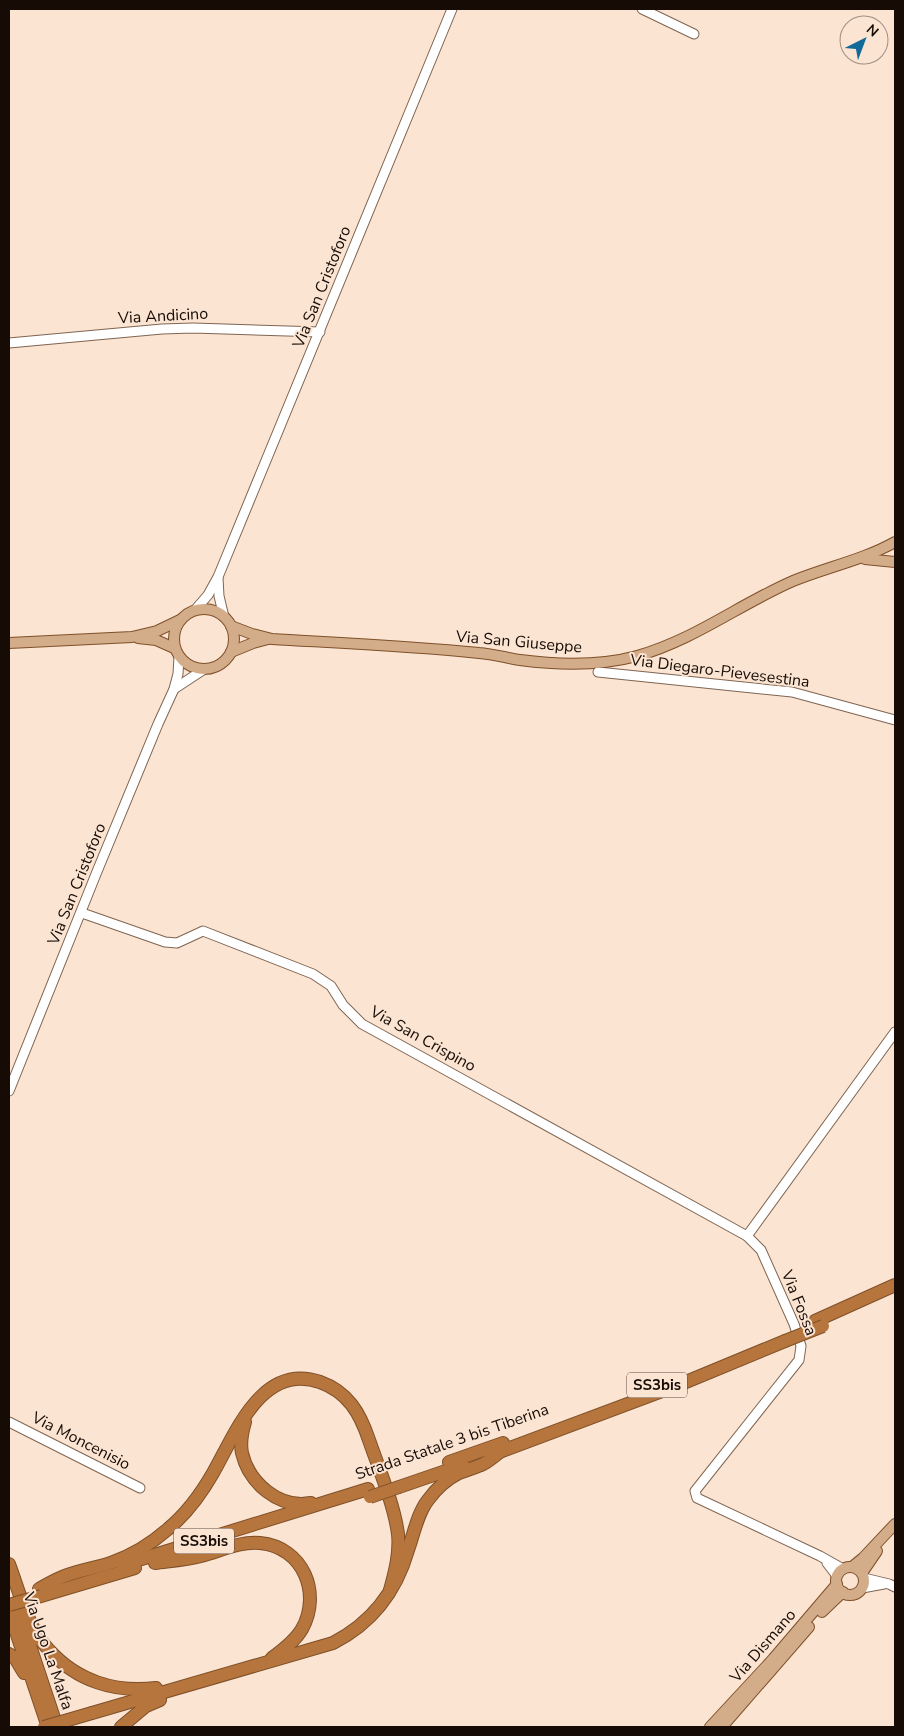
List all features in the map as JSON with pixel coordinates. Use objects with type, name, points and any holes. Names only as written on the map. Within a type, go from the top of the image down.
[{"type":"highway","name":"Strada Statale 3 bis Tiberina","points":[[819,1323],[895,1285]]},
{"type":"highway","name":"Strada Statale 3 bis Tiberina","points":[[9,1597],[40,1592],[150,1563],[369,1493],[497,1449],[677,1377],[784,1338],[895,1294]]},
{"type":"highway","points":[[40,1592],[63,1577],[114,1562],[133,1554],[169,1528],[198,1498],[249,1410],[262,1394],[279,1384],[296,1380],[314,1380],[331,1386],[355,1408],[364,1425],[396,1524],[398,1550],[390,1590]]},
{"type":"highway","points":[[249,1410],[242,1433],[242,1451],[248,1469],[258,1483],[272,1495],[287,1502],[308,1504],[369,1493]]},
{"type":"highway","points":[[9,1654],[15,1658],[24,1674],[45,1727],[264,1664],[333,1642],[350,1634],[377,1611],[390,1590],[408,1552],[426,1501],[441,1485],[459,1473],[482,1465],[497,1449]]},
{"type":"highway","name":"Strada Statale 3 bis Tiberina","points":[[9,1606],[40,1592],[164,1553],[369,1493]]},
{"type":"highway","points":[[150,1563],[199,1557],[233,1546],[258,1542],[276,1545],[291,1555],[303,1569],[310,1585],[312,1600],[309,1614],[302,1630],[289,1646],[264,1664]]},
{"type":"highway","points":[[9,1564],[26,1614],[38,1637],[56,1657],[76,1673],[105,1686],[137,1690],[191,1685]]},
{"type":"highway","name":"Via Ugo La Malfa","points":[[9,1584],[57,1727]]},
{"type":"highway","name":"Via Ugo La Malfa","points":[[9,1611],[45,1727]]},
{"type":"highway","points":[[121,1727],[146,1706],[191,1685]]},
{"type":"main road","name":"Via San Giuseppe","points":[[231,626],[252,634],[272,638],[481,653],[530,661],[575,664],[608,661],[637,656],[687,638],[792,581],[861,558],[895,542]]},
{"type":"main road","name":"Via San Giuseppe","points":[[861,558],[895,562]]},
{"type":"main road","points":[[132,637],[157,630],[180,620],[195,610],[210,610],[224,617],[231,626],[234,639],[231,652],[220,665],[203,670],[186,664],[179,658],[174,648],[174,633],[180,620]]},
{"type":"main road","points":[[9,642],[132,637],[156,640],[174,648]]},
{"type":"main road","name":"Via San Giuseppe","points":[[231,652],[272,638]]},
{"type":"main road","name":"Via Dismano","points":[[863,1580],[870,1562],[892,1528]]},
{"type":"main road","name":"Via Dismano","points":[[710,1727],[843,1577],[892,1528]]},
{"type":"main road","points":[[860,1570],[863,1580],[856,1594],[847,1594],[843,1577],[860,1570]]},
{"type":"main road","name":"Via Dismano","points":[[722,1727],[828,1604],[843,1577]]},
{"type":"street","name":"Via San Cristoforo","points":[[195,610],[208,595],[218,577],[452,9]]},
{"type":"street","points":[[642,9],[694,34]]},
{"type":"street","name":"Via Andicino","points":[[9,343],[162,329],[193,328],[320,332]]},
{"type":"street","name":"Via San Cristoforo","points":[[218,577],[219,596],[224,617]]},
{"type":"street","name":"Via San Cristoforo","points":[[9,1091],[154,733],[174,689],[178,674],[179,658]]},
{"type":"street","points":[[174,689],[203,670]]},
{"type":"street","name":"Via Diegaro-Pievesestina","points":[[598,672],[792,692],[895,720]]},
{"type":"street","name":"Via San Crispino","points":[[82,913],[165,942],[177,943],[203,931],[313,974],[331,986],[343,1005],[362,1024],[747,1236]]},
{"type":"street","points":[[747,1236],[895,1032]]},
{"type":"street","name":"Via Fossa","points":[[747,1236],[761,1250],[794,1324],[801,1346],[799,1360],[695,1491],[697,1498],[820,1556],[843,1577]]},
{"type":"street","name":"Via Moncenisio","points":[[9,1422],[140,1488]]},
{"type":"street","points":[[870,1562],[876,1575],[889,1585]]},
{"type":"street","points":[[863,1580],[889,1585]]}]
